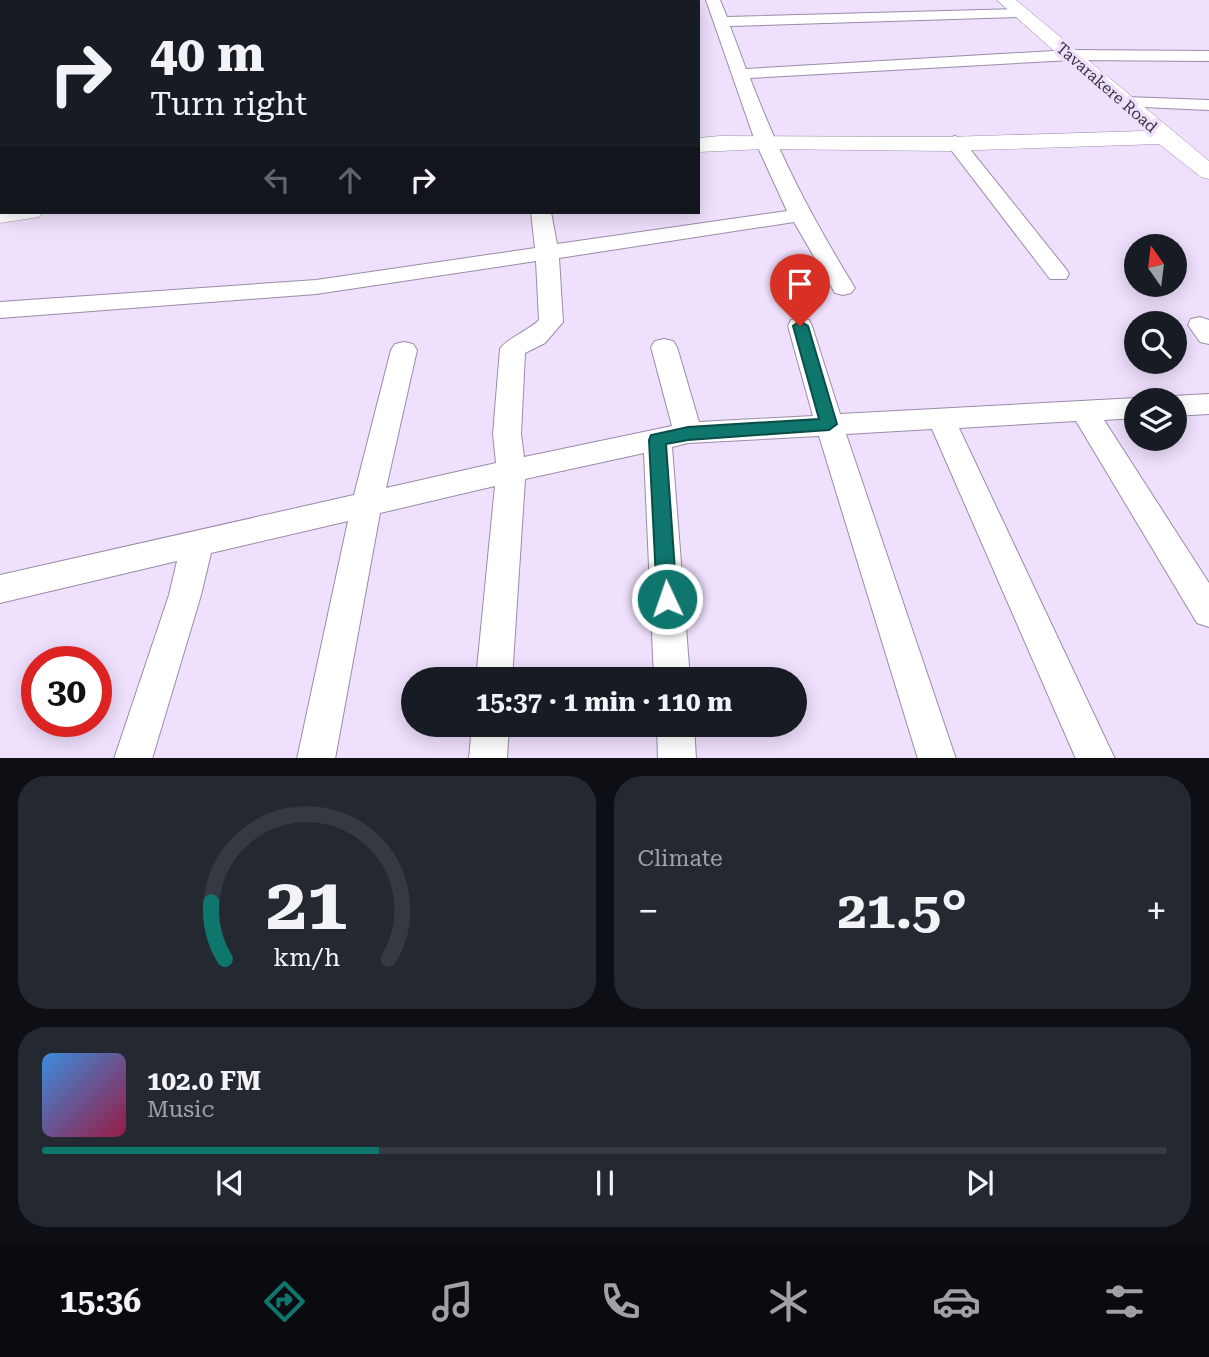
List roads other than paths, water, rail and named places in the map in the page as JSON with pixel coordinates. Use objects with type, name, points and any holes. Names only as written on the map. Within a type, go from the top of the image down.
[{"type":"street","points":[[713,0],[764,141],[800,215],[843,288]]},
{"type":"street","points":[[721,22],[1014,6]]},
{"type":"street","name":"Tavarakere Road","points":[[1014,6],[1209,172]]},
{"type":"street","points":[[740,74],[1071,55],[1209,56]]},
{"type":"street","points":[[1126,102],[1209,105]]},
{"type":"street","points":[[700,145],[764,141],[875,144],[1166,137]]},
{"type":"street","points":[[954,142],[1058,274]]},
{"type":"street","points":[[495,667],[511,471],[507,434],[513,349],[536,337],[551,322],[547,253],[541,214]]},
{"type":"street","points":[[0,310],[316,287],[800,215]]},
{"type":"street","points":[[800,326],[937,758]]},
{"type":"street","points":[[664,347],[688,433]]},
{"type":"street","points":[[316,758],[368,503],[404,350]]},
{"type":"street","points":[[1187,405],[1209,404]]},
{"type":"street","points":[[0,589],[368,503],[688,433],[1124,409]]},
{"type":"street","points":[[1084,411],[1209,612]]},
{"type":"street","points":[[941,418],[1096,758]]},
{"type":"street","points":[[657,440],[671,667]]},
{"type":"street","points":[[132,758],[184,595],[197,544]]},
{"type":"street","points":[[488,758],[490,737]]},
{"type":"street","points":[[676,737],[677,758]]}]
